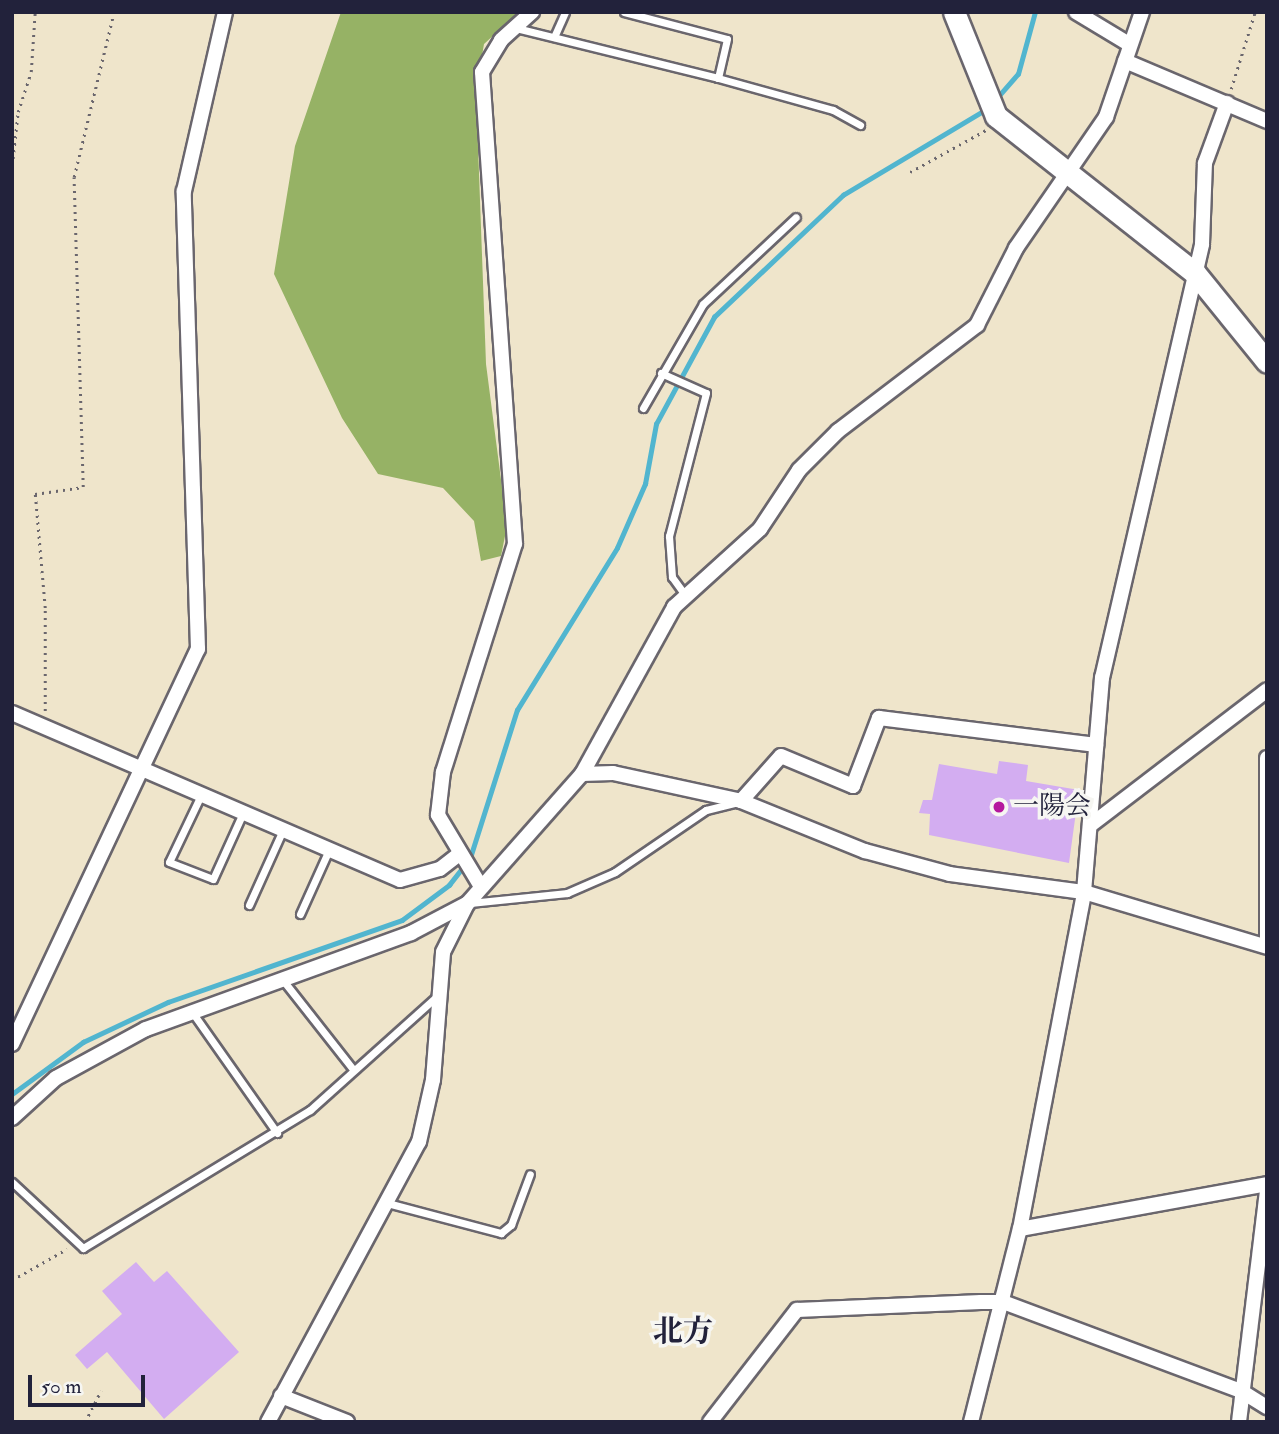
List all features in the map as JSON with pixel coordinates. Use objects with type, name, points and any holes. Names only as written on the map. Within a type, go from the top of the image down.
[{"type":"street","points":[[12,1044],[198,649],[184,191],[225,12]]},
{"type":"street","points":[[475,879],[438,815],[443,772],[518,517],[499,372],[482,72],[516,27],[532,12]]},
{"type":"street","points":[[954,12],[985,97],[999,119],[1069,177],[1195,273],[1267,362]]},
{"type":"street","points":[[1076,12],[1129,44]]},
{"type":"street","points":[[268,1422],[301,1351],[391,1204],[428,1103],[436,997],[443,952],[467,904],[475,879],[582,774],[652,641],[686,596],[760,528],[799,470],[838,431],[977,325],[1016,248],[1069,177],[1106,117],[1142,12]]},
{"type":"street","points":[[1125,61],[1267,121]]},
{"type":"street","points":[[971,1422],[1020,1229],[1084,892],[1092,824],[1102,678],[1195,273],[1205,163],[1227,103]]},
{"type":"street","points":[[1092,824],[1267,690]]},
{"type":"street","points":[[12,713],[45,723],[141,771],[201,795],[281,834],[400,880],[440,869],[460,857]]},
{"type":"street","points":[[741,801],[781,756],[853,786],[879,718],[1096,746]]},
{"type":"street","points":[[582,774],[613,773],[741,801],[864,851],[937,871],[1084,892],[1267,945],[1267,758]]},
{"type":"street","points":[[12,1118],[56,1077],[189,1009],[411,933],[467,904]]},
{"type":"street","points":[[1020,1229],[1267,1184]]},
{"type":"street","points":[[1239,1422],[1267,1189]]},
{"type":"street","points":[[710,1422],[797,1310],[1003,1302],[1241,1391],[1267,1407]]},
{"type":"street","points":[[281,1396],[347,1422]]},
{"type":"lane","points":[[554,37],[565,12]]},
{"type":"lane","points":[[624,12],[727,39],[718,78]]},
{"type":"lane","points":[[516,27],[833,110],[860,125]]},
{"type":"lane","points":[[643,408],[703,304],[796,217]]},
{"type":"lane","points":[[665,374],[706,393],[668,536],[672,577],[686,596]]},
{"type":"lane","points":[[201,795],[169,862],[213,878],[242,815]]},
{"type":"lane","points":[[467,904],[567,893],[615,872],[706,810],[741,801]]},
{"type":"lane","points":[[249,905],[281,834]]},
{"type":"lane","points":[[300,914],[328,852]]},
{"type":"lane","points":[[282,979],[352,1068]]},
{"type":"lane","points":[[12,1182],[83,1248],[277,1133],[436,997]]},
{"type":"lane","points":[[189,1009],[277,1133]]},
{"type":"lane","points":[[391,1204],[501,1233],[511,1225],[530,1174]]},
{"type":"path","points":[[12,166],[18,112],[31,72],[35,12]]},
{"type":"path","points":[[45,723],[45,608],[35,494],[83,487],[74,177],[114,12]]},
{"type":"path","points":[[1227,103],[1255,12]]},
{"type":"path","points":[[910,172],[999,119]]},
{"type":"path","points":[[12,1280],[77,1244]]},
{"type":"path","points":[[85,1422],[101,1391]]},
{"type":"green space","points":[[341,12],[519,12],[484,44],[476,91],[486,364],[507,526],[501,556],[481,561],[474,521],[443,488],[378,474],[342,418],[274,274],[295,146]]},
{"type":"building","name":"一陽会","points":[[999,761],[1028,765],[1026,781],[1079,790],[1069,863],[929,835],[930,814],[919,813],[923,800],[932,800],[939,764],[997,774]]},
{"type":"building","points":[[136,1262],[154,1282],[167,1271],[239,1352],[164,1419],[107,1352],[87,1369],[75,1355],[122,1314],[102,1291]]},
{"type":"waterway","points":[[996,99],[1018,74],[1035,12]]},
{"type":"waterway","points":[[12,1094],[83,1042],[168,1002],[402,920],[449,885],[470,858],[517,710],[617,548],[645,484],[656,424],[714,317],[843,195],[985,110]]},
{"type":"place","name":"一陽会","points":[[999,807]]},
{"type":"district","name":"北方","points":[[683,1332]]}]
